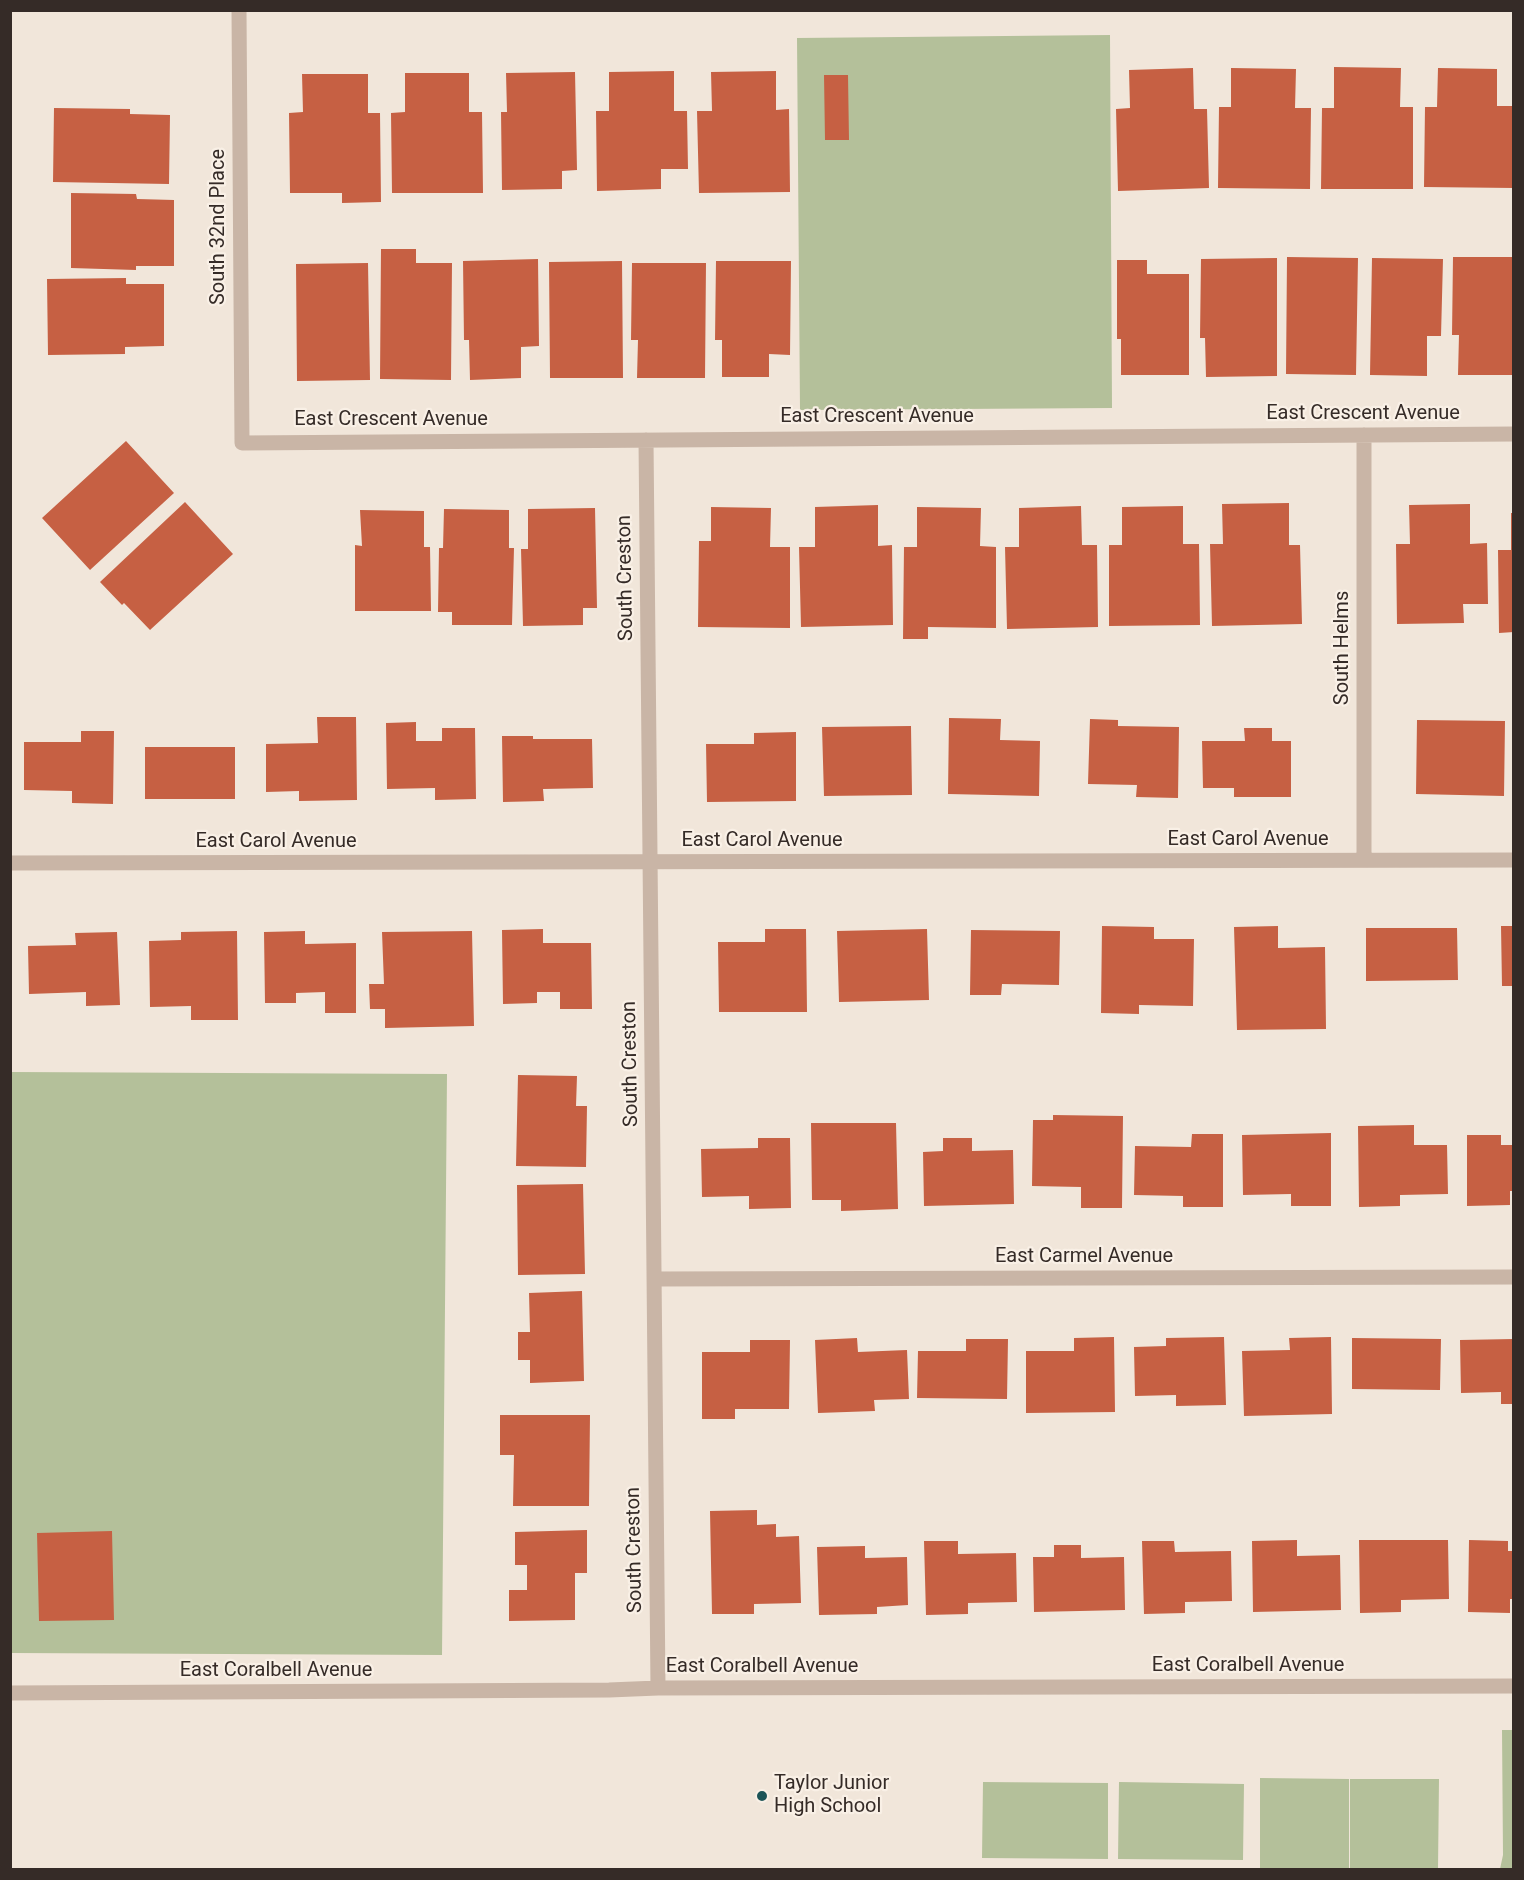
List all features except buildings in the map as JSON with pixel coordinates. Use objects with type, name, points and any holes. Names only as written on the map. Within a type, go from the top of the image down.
[{"type":"street","name":"South 32nd Place","points":[[239,10],[242,442]]},
{"type":"street","name":"East Crescent Avenue","points":[[242,442],[1514,434]]},
{"type":"street","name":"South Helms","points":[[1364,435],[1364,860]]},
{"type":"street","name":"South Creston","points":[[646,440],[658,1688]]},
{"type":"street","name":"East Carol Avenue","points":[[10,863],[1514,860]]},
{"type":"street","name":"East Carmel Avenue","points":[[654,1279],[1514,1277]]},
{"type":"street","name":"East Coralbell Avenue","points":[[10,1693],[658,1688],[1514,1686]]},
{"type":"green space","points":[[1110,35],[1112,408],[800,410],[797,38]]},
{"type":"green space","points":[[11,1072],[447,1074],[442,1655],[11,1653]]},
{"type":"green space","points":[[1502,1730],[1513,1730],[1513,1869],[1500,1869],[1503,1855]]},
{"type":"green space","points":[[1260,1778],[1349,1779],[1349,1869],[1260,1869]]},
{"type":"green space","points":[[1350,1779],[1439,1779],[1438,1869],[1350,1869]]},
{"type":"green space","points":[[983,1782],[1108,1783],[1108,1859],[982,1858]]},
{"type":"green space","points":[[1119,1782],[1244,1784],[1243,1860],[1118,1859]]},
{"type":"place","name":"Taylor Junior High School","points":[[762,1796]]}]
